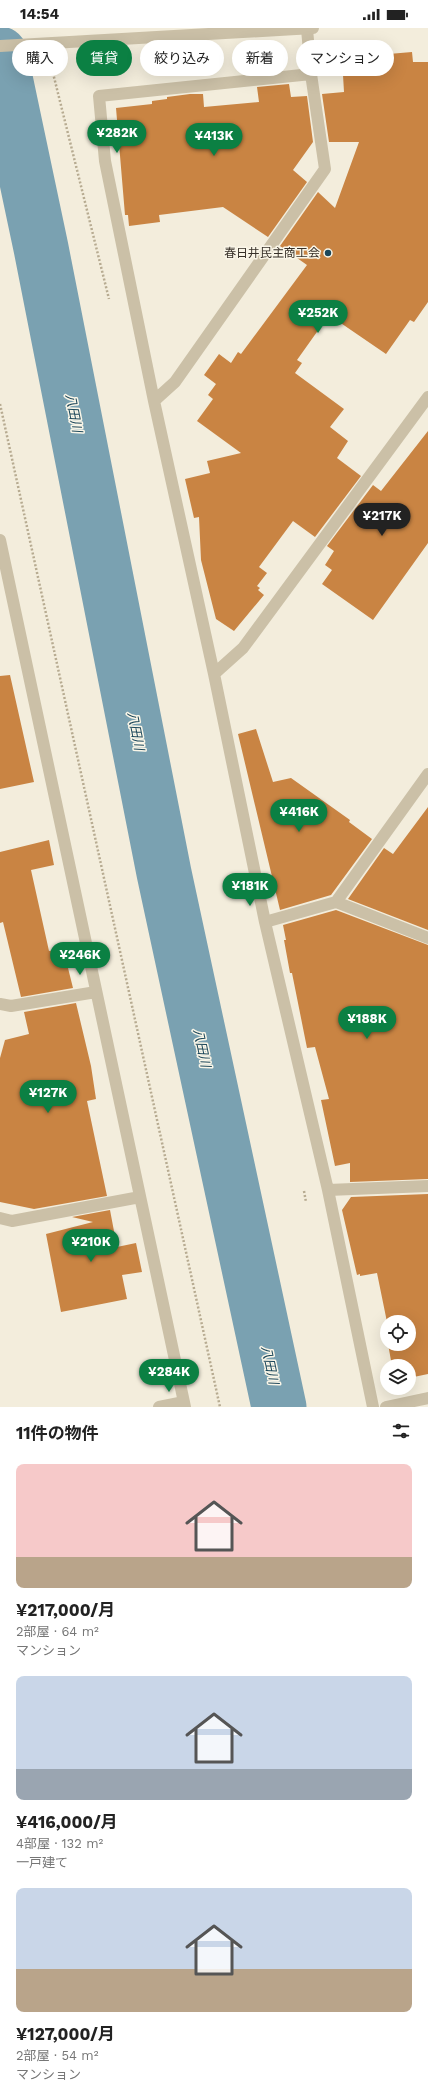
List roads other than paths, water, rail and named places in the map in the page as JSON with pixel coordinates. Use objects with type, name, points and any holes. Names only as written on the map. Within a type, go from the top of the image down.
[{"type":"street","points":[[0,46],[310,28],[310,40]]},
{"type":"street","points":[[296,76],[99,96],[105,161],[154,401],[214,674],[265,922],[328,1190],[373,1407]]},
{"type":"street","points":[[154,401],[175,382],[325,169],[311,76]]},
{"type":"street","points":[[214,674],[243,648],[428,397]]},
{"type":"street","points":[[0,540],[185,1404],[159,1407]]},
{"type":"street","points":[[336,902],[428,774]]},
{"type":"street","points":[[265,922],[336,902],[428,938]]},
{"type":"street","points":[[0,1004],[11,1006],[96,992]]},
{"type":"street","points":[[328,1190],[428,1186]]},
{"type":"street","points":[[0,1218],[12,1221],[140,1197]]},
{"type":"street","points":[[386,1407],[428,1398]]},
{"type":"waterway","name":"八田川","points":[[0,54],[41,248],[164,873],[279,1407]]},
{"type":"place","name":"春日井民主商工会","points":[[328,253]]}]
